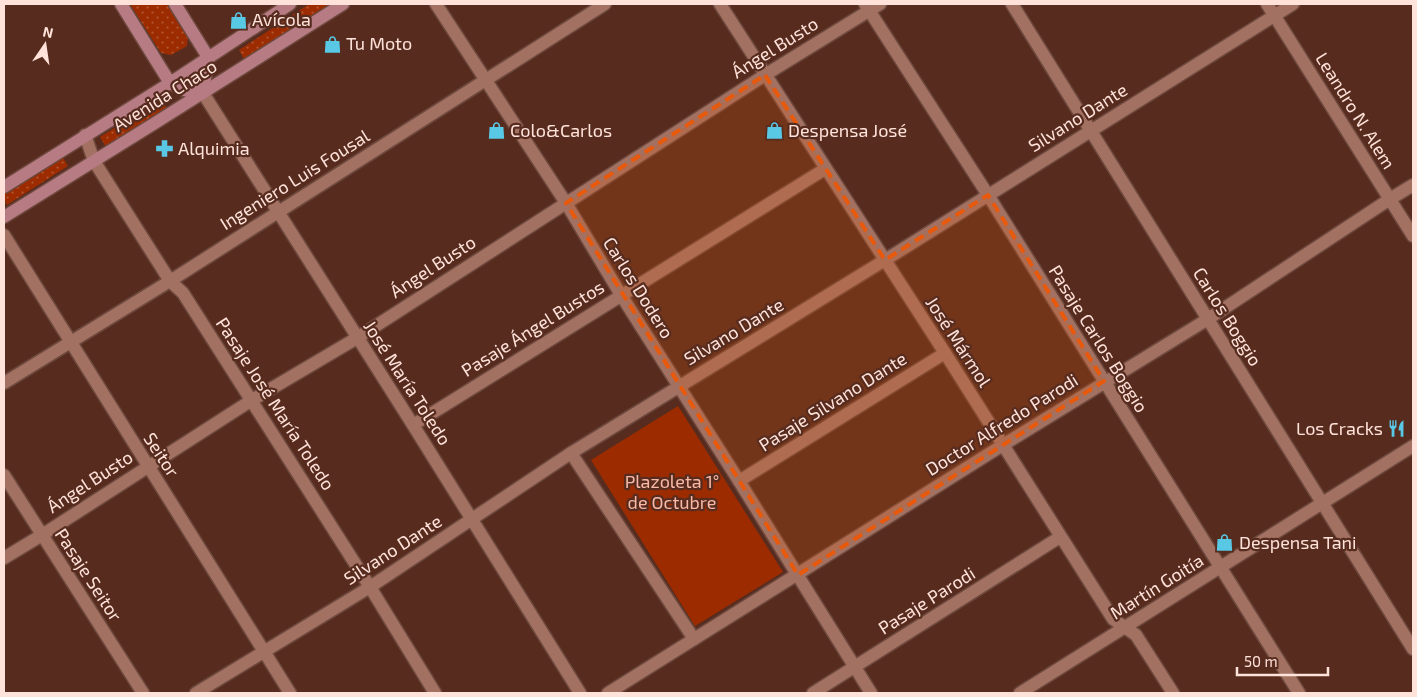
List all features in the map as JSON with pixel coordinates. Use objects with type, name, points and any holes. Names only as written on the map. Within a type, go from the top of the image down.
[{"type":"main road","points":[[121,4],[170,83],[184,90],[203,93],[208,57],[175,4]]},
{"type":"main road","name":"Avenida Chaco","points":[[4,187],[170,83],[290,4]]},
{"type":"main road","name":"Avenida Chaco","points":[[4,217],[343,4]]},
{"type":"street","name":"Carlos Dodero","points":[[436,4],[566,203],[621,295],[871,693]]},
{"type":"street","name":"Ingeniero Luis Fousal","points":[[4,383],[170,281],[605,4]]},
{"type":"street","name":"José Mármol","points":[[720,4],[945,353],[1060,538],[1113,619],[1136,635],[1173,693]]},
{"type":"street","name":"Carlos Boggio","points":[[1012,4],[1413,649]]},
{"type":"street","name":"Leandro N. Alem","points":[[1267,4],[1413,236]]},
{"type":"street","name":"Silvano Dante","points":[[196,693],[370,587],[571,453],[885,260],[1293,4]]},
{"type":"street","name":"Ángel Busto","points":[[4,558],[252,400],[357,338],[872,6]]},
{"type":"street","name":"Pasaje Carlos Boggio","points":[[872,6],[1104,382],[1300,693]]},
{"type":"street","name":"José María Toledo","points":[[203,93],[580,693]]},
{"type":"street","name":"Pasaje José María Toledo","points":[[85,135],[94,161],[170,281],[183,294],[252,400],[436,693]]},
{"type":"street","name":"Pasaje Ángel Bustos","points":[[413,425],[825,169]]},
{"type":"street","name":"Doctor Alfredo Parodi","points":[[608,693],[1003,444],[1208,318],[1413,185]]},
{"type":"street","name":"Seitor","points":[[4,235],[290,693]]},
{"type":"street","name":"Pasaje Silvano Dante","points":[[739,481],[945,353]]},
{"type":"street","name":"Martín Goitía","points":[[1020,693],[1413,446]]},
{"type":"street","points":[[571,453],[694,639]]},
{"type":"street","name":"Pasaje Seitor","points":[[4,475],[143,693]]},
{"type":"street","name":"Pasaje Parodi","points":[[813,693],[1060,538]]},
{"type":"highlighted area","points":[[765,75],[885,260],[988,195],[1104,381],[798,575],[566,203]]},
{"type":"green space","points":[[130,4],[169,4],[188,35],[187,46],[171,55],[161,53]]},
{"type":"green space","points":[[309,4],[330,4],[244,59],[239,50]]},
{"type":"green space","points":[[161,99],[167,108],[106,147],[100,137]]},
{"type":"green space","points":[[62,156],[68,166],[7,205],[4,200],[4,193]]},
{"type":"green space","name":"Plazoleta 1° de Octubre","points":[[678,406],[783,572],[695,626],[591,460]]},
{"type":"place","name":"Avícola","points":[[238,20]]},
{"type":"place","name":"Tu Moto","points":[[332,44]]},
{"type":"place","name":"Colo&Carlos","points":[[496,131]]},
{"type":"place","name":"Despensa José","points":[[774,131]]},
{"type":"place","name":"Alquimia","points":[[164,149]]},
{"type":"place","name":"Los Cracks","points":[[1397,429]]},
{"type":"place","name":"Despensa Tani","points":[[1225,543]]}]
